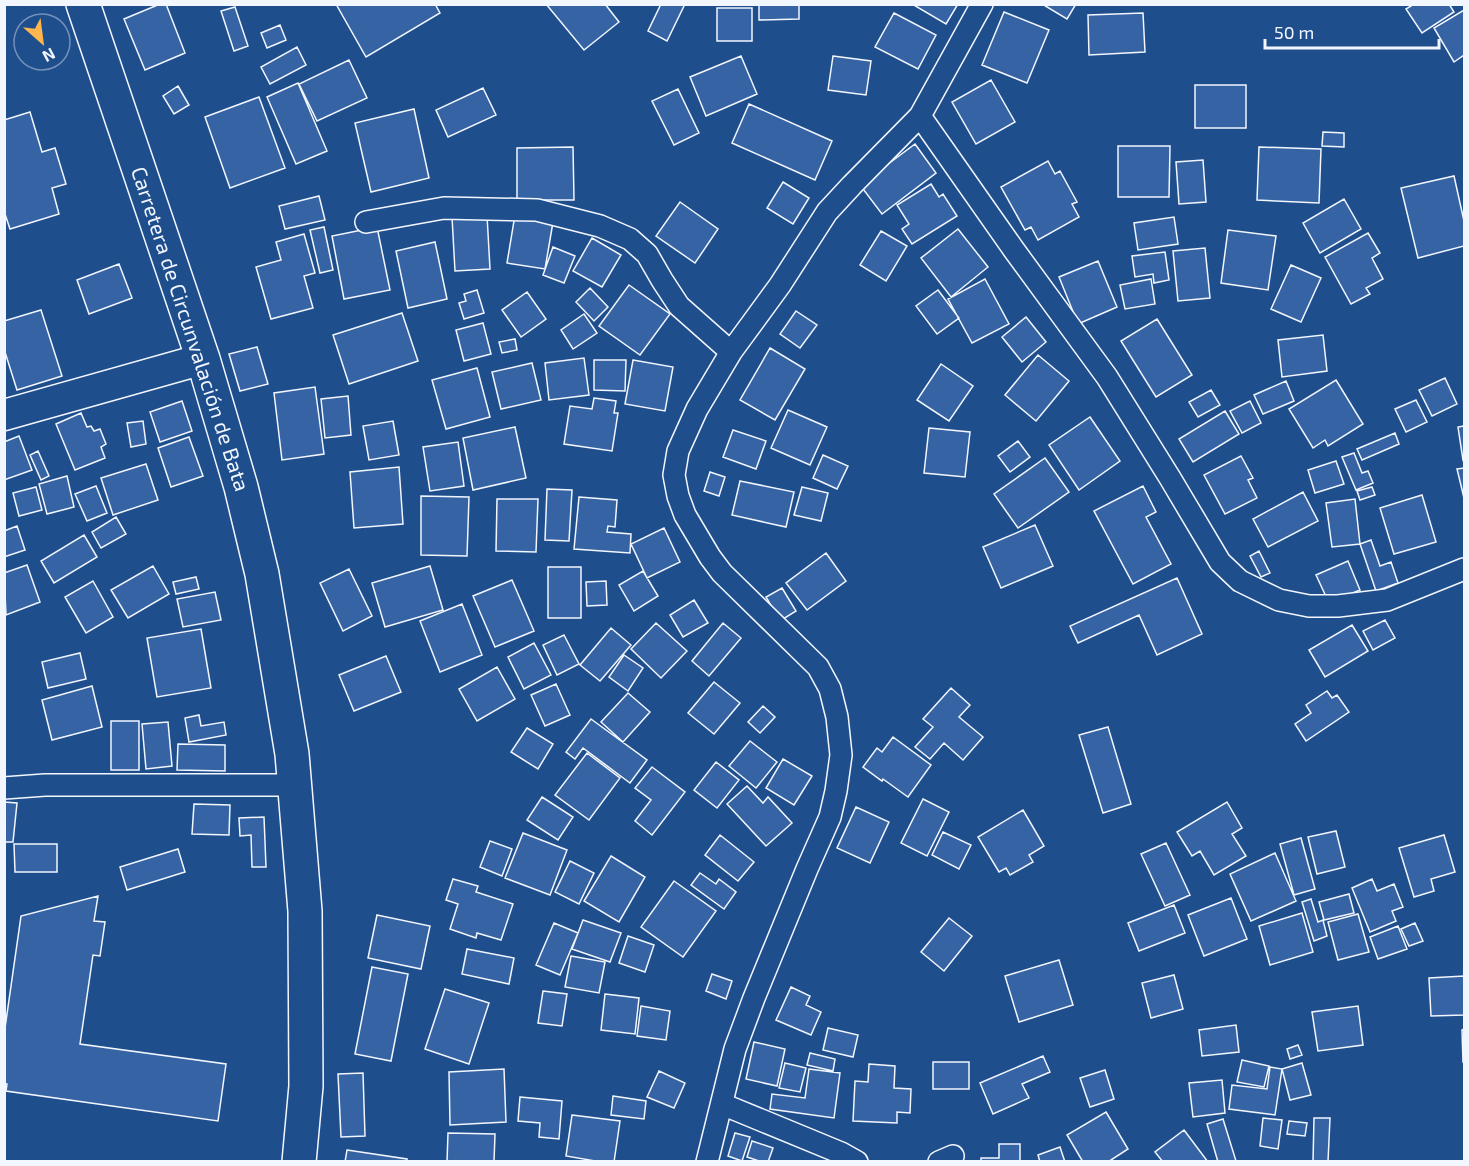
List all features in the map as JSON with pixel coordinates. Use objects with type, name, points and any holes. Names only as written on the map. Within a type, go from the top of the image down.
[{"type":"main road","name":"Carretera de Circunvalación de Bata","points":[[83,4],[203,359],[241,487],[262,574],[292,754],[305,923],[306,1086],[299,1161]]},
{"type":"street","points":[[707,1161],[735,1049],[830,817],[841,755],[837,717],[830,689],[819,667],[722,573],[685,515],[674,475],[678,451],[698,409],[731,352],[780,285],[827,212],[920,116],[982,4]]},
{"type":"street","points":[[920,116],[1014,250],[1107,376],[1220,562],[1240,581],[1279,600],[1309,606],[1338,606],[1387,600],[1464,569]]},
{"type":"street","points":[[366,222],[444,208],[537,210],[600,226],[630,238],[647,254],[679,306],[731,352]]},
{"type":"street","points":[[4,415],[203,359]]},
{"type":"street","points":[[4,788],[45,785],[295,785]]},
{"type":"street","points":[[722,1104],[857,1161]]},
{"type":"building","points":[[160,4],[166,4],[185,53],[145,70],[124,19]]},
{"type":"building","points":[[336,4],[435,4],[440,13],[366,57]]},
{"type":"building","points":[[546,4],[605,4],[619,22],[584,50]]},
{"type":"building","points":[[661,4],[684,6],[667,41],[648,31]]},
{"type":"building","points":[[759,4],[799,4],[799,19],[759,20]]},
{"type":"building","points":[[912,4],[958,4],[946,24]]},
{"type":"building","points":[[1042,4],[1076,4],[1067,19]]},
{"type":"building","points":[[1414,4],[1449,4],[1454,12],[1422,33],[1406,9]]},
{"type":"building","points":[[235,7],[248,46],[234,51],[221,11]]},
{"type":"building","points":[[717,8],[752,8],[752,41],[717,41]]},
{"type":"building","points":[[1464,10],[1464,55],[1454,62],[1434,28]]},
{"type":"building","points":[[1004,12],[1049,30],[1027,83],[982,65]]},
{"type":"building","points":[[894,13],[936,35],[918,69],[875,47]]},
{"type":"building","points":[[1143,13],[1145,52],[1089,55],[1088,15]]},
{"type":"building","points":[[280,25],[286,40],[267,48],[261,33]]},
{"type":"building","points":[[297,47],[306,65],[270,84],[261,67]]},
{"type":"building","points":[[741,56],[757,94],[706,116],[690,77]]},
{"type":"building","points":[[833,56],[871,61],[866,95],[828,90]]},
{"type":"building","points":[[349,60],[367,98],[317,121],[299,84]]},
{"type":"building","points":[[991,80],[1015,122],[976,144],[952,102]]},
{"type":"building","points":[[298,83],[327,151],[296,164],[267,97]]},
{"type":"building","points":[[1195,85],[1246,85],[1246,128],[1195,128]]},
{"type":"building","points":[[178,86],[189,105],[174,114],[163,96]]},
{"type":"building","points":[[483,88],[496,115],[448,137],[436,110]]},
{"type":"building","points":[[678,89],[699,133],[674,145],[652,101]]},
{"type":"building","points":[[259,97],[285,168],[230,188],[205,117]]},
{"type":"building","points":[[749,104],[832,141],[815,180],[732,143]]},
{"type":"building","points":[[414,109],[429,178],[371,192],[355,123]]},
{"type":"building","points":[[30,112],[42,152],[55,148],[66,184],[52,188],[59,214],[10,229],[4,211],[4,120]]},
{"type":"building","points":[[1323,132],[1344,133],[1344,147],[1322,146]]},
{"type":"building","points":[[915,144],[936,173],[882,214],[860,185]]},
{"type":"building","points":[[1118,146],[1170,146],[1169,197],[1118,197]]},
{"type":"building","points":[[573,147],[574,200],[517,200],[517,148]]},
{"type":"building","points":[[1259,147],[1321,149],[1319,203],[1257,200]]},
{"type":"building","points":[[1203,160],[1206,202],[1179,204],[1176,162]]},
{"type":"building","points":[[1048,161],[1055,174],[1060,171],[1077,202],[1072,204],[1079,217],[1038,240],[1031,227],[1025,230],[1001,187]]},
{"type":"building","points":[[1454,176],[1464,221],[1464,246],[1418,258],[1401,188]]},
{"type":"building","points":[[783,182],[809,198],[793,224],[767,208]]},
{"type":"building","points":[[931,184],[939,197],[943,194],[957,216],[912,244],[902,229],[909,224],[897,205]]},
{"type":"building","points":[[319,196],[325,220],[285,229],[279,206]]},
{"type":"building","points":[[1344,199],[1361,229],[1320,253],[1303,223]]},
{"type":"building","points":[[680,202],[718,229],[695,263],[656,236]]},
{"type":"building","points":[[487,215],[490,269],[455,271],[452,217]]},
{"type":"building","points":[[515,215],[553,222],[545,269],[507,263]]},
{"type":"building","points":[[1174,217],[1178,244],[1138,250],[1134,223]]},
{"type":"building","points":[[324,227],[333,270],[320,273],[310,230]]},
{"type":"building","points":[[377,227],[390,290],[344,299],[332,236]]},
{"type":"building","points":[[958,229],[988,267],[951,297],[921,258]]},
{"type":"building","points":[[1228,230],[1276,236],[1268,290],[1221,283]]},
{"type":"building","points":[[881,231],[907,246],[886,281],[860,265]]},
{"type":"building","points":[[1368,233],[1380,253],[1372,258],[1383,279],[1366,288],[1370,294],[1351,304],[1325,257]]},
{"type":"building","points":[[304,234],[315,273],[304,276],[313,308],[271,319],[256,267],[281,260],[276,242]]},
{"type":"building","points":[[592,238],[621,255],[602,287],[573,271]]},
{"type":"building","points":[[435,242],[447,299],[408,308],[396,251]]},
{"type":"building","points":[[553,247],[575,256],[564,283],[543,275]]},
{"type":"building","points":[[1205,248],[1210,298],[1178,301],[1173,251]]},
{"type":"building","points":[[1165,252],[1169,280],[1154,283],[1153,274],[1135,277],[1132,256]]},
{"type":"building","points":[[1098,261],[1117,307],[1078,324],[1059,277]]},
{"type":"building","points":[[119,264],[132,298],[89,314],[77,280]]},
{"type":"building","points":[[1291,265],[1321,278],[1301,322],[1271,309]]},
{"type":"building","points":[[985,279],[1009,324],[972,343],[948,299]]},
{"type":"building","points":[[1151,279],[1155,304],[1125,309],[1120,285]]},
{"type":"building","points":[[629,285],[670,314],[640,355],[599,326]]},
{"type":"building","points":[[590,288],[608,307],[594,321],[576,302]]},
{"type":"building","points":[[477,290],[484,313],[464,319],[459,303],[466,301],[464,294]]},
{"type":"building","points":[[938,290],[959,318],[937,334],[916,306]]},
{"type":"building","points":[[527,292],[546,319],[521,337],[502,310]]},
{"type":"building","points":[[41,310],[62,376],[17,390],[4,349],[4,321]]},
{"type":"building","points":[[796,311],[817,325],[800,348],[780,334]]},
{"type":"building","points":[[402,313],[418,361],[349,384],[333,335]]},
{"type":"building","points":[[584,314],[597,333],[573,349],[561,330]]},
{"type":"building","points":[[1026,317],[1046,342],[1022,362],[1002,337]]},
{"type":"building","points":[[1157,319],[1192,375],[1156,397],[1121,341]]},
{"type":"building","points":[[483,323],[491,354],[464,361],[456,330]]},
{"type":"building","points":[[1323,335],[1327,371],[1282,377],[1278,340]]},
{"type":"building","points":[[515,339],[517,350],[502,353],[499,342]]},
{"type":"building","points":[[257,347],[268,384],[240,391],[229,354]]},
{"type":"building","points":[[770,348],[805,369],[775,420],[740,400]]},
{"type":"building","points":[[1038,355],[1069,381],[1036,421],[1005,395]]},
{"type":"building","points":[[584,358],[589,395],[549,400],[545,363]]},
{"type":"building","points":[[594,360],[626,360],[625,391],[594,390]]},
{"type":"building","points":[[633,360],[673,367],[665,411],[625,404]]},
{"type":"building","points":[[532,363],[541,400],[501,409],[492,372]]},
{"type":"building","points":[[941,364],[973,386],[949,421],[917,400]]},
{"type":"building","points":[[477,368],[490,417],[446,429],[432,380]]},
{"type":"building","points":[[1445,378],[1457,404],[1432,416],[1419,390]]},
{"type":"building","points":[[1336,380],[1363,424],[1328,446],[1325,440],[1313,448],[1289,409]]},
{"type":"building","points":[[1286,381],[1294,401],[1263,414],[1254,395]]},
{"type":"building","points":[[315,387],[324,454],[282,460],[274,393]]},
{"type":"building","points":[[1211,390],[1220,405],[1198,417],[1189,402]]},
{"type":"building","points":[[348,396],[351,435],[325,438],[321,399]]},
{"type":"building","points":[[594,398],[616,401],[614,413],[618,413],[612,451],[564,444],[570,406],[592,409]]},
{"type":"building","points":[[1416,400],[1427,422],[1406,432],[1395,409]]},
{"type":"building","points":[[182,401],[192,431],[160,442],[150,412]]},
{"type":"building","points":[[1250,401],[1261,423],[1242,433],[1230,411]]},
{"type":"building","points":[[788,410],[827,427],[810,465],[771,448]]},
{"type":"building","points":[[1225,411],[1239,434],[1193,462],[1179,439]]},
{"type":"building","points":[[81,413],[87,427],[91,426],[94,431],[100,429],[106,444],[101,447],[105,458],[75,470],[56,424]]},
{"type":"building","points":[[1090,417],[1120,461],[1079,490],[1049,445]]},
{"type":"building","points":[[143,421],[146,444],[131,447],[127,423]]},
{"type":"building","points":[[393,421],[399,455],[369,460],[363,426]]},
{"type":"building","points":[[1464,426],[1464,459],[1463,460],[1458,427]]},
{"type":"building","points":[[515,427],[526,478],[473,490],[463,438]]},
{"type":"building","points":[[929,428],[970,432],[965,477],[924,473]]},
{"type":"building","points":[[733,430],[766,441],[756,469],[723,457]]},
{"type":"building","points":[[1395,433],[1399,444],[1362,460],[1357,449]]},
{"type":"building","points":[[19,436],[32,470],[4,480],[4,442]]},
{"type":"building","points":[[189,437],[203,476],[171,487],[158,448]]},
{"type":"building","points":[[1018,441],[1030,457],[1010,472],[998,456]]},
{"type":"building","points":[[458,442],[464,486],[430,491],[423,447]]},
{"type":"building","points":[[38,451],[49,476],[41,480],[30,455]]},
{"type":"building","points":[[1354,453],[1362,473],[1368,471],[1373,483],[1356,490],[1342,457]]},
{"type":"building","points":[[823,455],[848,466],[837,489],[813,478]]},
{"type":"building","points":[[1241,456],[1253,478],[1248,480],[1257,498],[1225,514],[1204,475]]},
{"type":"building","points":[[1045,458],[1069,492],[1018,528],[994,494]]},
{"type":"building","points":[[1336,461],[1344,484],[1315,493],[1308,470]]},
{"type":"building","points":[[146,464],[158,500],[113,515],[101,478]]},
{"type":"building","points":[[399,467],[403,524],[354,528],[350,472]]},
{"type":"building","points":[[1464,468],[1464,498],[1457,469]]},
{"type":"building","points":[[710,472],[725,477],[719,496],[704,491]]},
{"type":"building","points":[[67,476],[74,507],[47,514],[39,484]]},
{"type":"building","points":[[740,481],[794,492],[786,527],[732,515]]},
{"type":"building","points":[[96,486],[107,513],[87,521],[75,494]]},
{"type":"building","points":[[1143,486],[1156,512],[1146,517],[1171,564],[1133,584],[1094,511]]},
{"type":"building","points":[[36,487],[42,510],[19,516],[13,493]]},
{"type":"building","points":[[802,487],[828,493],[821,521],[794,515]]},
{"type":"building","points":[[1372,487],[1375,495],[1360,500],[1357,491]]},
{"type":"building","points":[[547,489],[572,490],[569,541],[545,540]]},
{"type":"building","points":[[1303,492],[1318,521],[1268,547],[1253,519]]},
{"type":"building","points":[[1422,495],[1436,542],[1394,554],[1380,508]]},
{"type":"building","points":[[421,496],[469,497],[467,556],[421,555]]},
{"type":"building","points":[[579,497],[617,500],[615,527],[608,526],[607,532],[631,534],[630,553],[574,549]]},
{"type":"building","points":[[497,499],[538,499],[536,552],[496,551]]},
{"type":"building","points":[[1355,499],[1360,544],[1332,547],[1326,503]]},
{"type":"building","points":[[116,517],[126,534],[101,548],[92,532]]},
{"type":"building","points":[[1035,525],[1053,566],[1001,588],[983,547]]},
{"type":"building","points":[[17,526],[25,550],[4,557],[4,531]]},
{"type":"building","points":[[664,528],[680,562],[647,578],[631,544]]},
{"type":"building","points":[[84,535],[97,557],[54,583],[41,561]]},
{"type":"building","points":[[1371,540],[1380,566],[1391,562],[1398,583],[1376,591],[1360,544]]},
{"type":"building","points":[[1259,551],[1270,573],[1261,577],[1250,556]]},
{"type":"building","points":[[826,553],[846,581],[807,610],[786,583]]},
{"type":"building","points":[[1348,561],[1360,590],[1329,603],[1316,575]]},
{"type":"building","points":[[27,565],[40,602],[6,615],[4,573]]},
{"type":"building","points":[[153,566],[169,594],[128,618],[111,590]]},
{"type":"building","points":[[430,566],[443,610],[385,627],[372,583]]},
{"type":"building","points":[[548,567],[581,567],[581,618],[548,618]]},
{"type":"building","points":[[349,569],[372,616],[343,631],[320,583]]},
{"type":"building","points":[[643,571],[658,596],[634,611],[619,585]]},
{"type":"building","points":[[196,577],[199,589],[176,594],[173,582]]},
{"type":"building","points":[[1177,578],[1202,634],[1157,655],[1139,615],[1078,643],[1070,626]]},
{"type":"building","points":[[512,580],[534,631],[495,647],[473,596]]},
{"type":"building","points":[[93,581],[113,617],[86,633],[65,597]]},
{"type":"building","points":[[606,581],[607,605],[587,606],[586,582]]},
{"type":"building","points":[[782,588],[796,611],[780,621],[766,597]]},
{"type":"building","points":[[215,592],[221,620],[183,627],[177,599]]},
{"type":"building","points":[[694,600],[708,623],[683,637],[670,615]]},
{"type":"building","points":[[462,604],[482,655],[440,672],[420,621]]},
{"type":"building","points":[[1385,620],[1395,638],[1373,650],[1363,631]]},
{"type":"building","points":[[656,623],[687,651],[661,678],[631,649]]},
{"type":"building","points":[[723,623],[741,638],[709,676],[692,661]]},
{"type":"building","points":[[1352,625],[1368,651],[1325,677],[1309,650]]},
{"type":"building","points":[[611,628],[631,645],[600,681],[580,665]]},
{"type":"building","points":[[201,629],[211,688],[157,697],[147,638]]},
{"type":"building","points":[[564,635],[579,664],[557,675],[543,645]]},
{"type":"building","points":[[534,643],[551,675],[524,689],[508,657]]},
{"type":"building","points":[[80,653],[86,679],[48,688],[42,662]]},
{"type":"building","points":[[624,655],[643,668],[628,691],[609,677]]},
{"type":"building","points":[[386,656],[401,692],[354,711],[339,675]]},
{"type":"building","points":[[497,667],[515,699],[477,721],[459,689]]},
{"type":"building","points":[[714,682],[740,703],[714,734],[688,713]]},
{"type":"building","points":[[556,684],[570,715],[545,726],[531,695]]},
{"type":"building","points":[[92,686],[102,727],[52,740],[42,700]]},
{"type":"building","points":[[951,688],[970,705],[959,717],[983,737],[963,760],[944,743],[930,759],[915,747],[933,727],[923,719]]},
{"type":"building","points":[[1327,691],[1332,698],[1337,695],[1349,712],[1306,741],[1295,724],[1311,713],[1306,705]]},
{"type":"building","points":[[628,693],[650,712],[623,742],[601,722]]},
{"type":"building","points":[[763,706],[775,717],[760,733],[748,722]]},
{"type":"building","points":[[199,715],[201,726],[224,722],[226,735],[189,742],[185,718]]},
{"type":"building","points":[[591,719],[647,760],[630,783],[583,748],[575,759],[566,752]]},
{"type":"building","points":[[111,721],[139,721],[139,770],[111,770]]},
{"type":"building","points":[[168,722],[172,766],[146,769],[142,724]]},
{"type":"building","points":[[1108,727],[1131,804],[1103,813],[1079,735]]},
{"type":"building","points":[[527,728],[553,744],[538,769],[511,752]]},
{"type":"building","points":[[893,737],[931,765],[908,797],[863,767],[877,748],[882,752]]},
{"type":"building","points":[[750,741],[777,762],[756,788],[729,766]]},
{"type":"building","points":[[178,744],[225,745],[225,771],[177,770]]},
{"type":"building","points":[[587,753],[620,778],[589,820],[555,795]]},
{"type":"building","points":[[783,759],[812,776],[794,805],[766,788]]},
{"type":"building","points":[[716,762],[739,780],[717,808],[694,790]]},
{"type":"building","points":[[652,767],[685,792],[652,835],[635,821],[651,800],[635,788]]},
{"type":"building","points":[[747,786],[763,803],[768,797],[792,823],[766,846],[727,804]]},
{"type":"building","points":[[542,797],[573,817],[558,840],[527,820]]},
{"type":"building","points":[[923,799],[949,812],[927,856],[901,843]]},
{"type":"building","points":[[4,802],[17,803],[13,842],[4,842]]},
{"type":"building","points":[[1227,802],[1242,828],[1232,834],[1246,856],[1214,875],[1200,851],[1192,856],[1177,832]]},
{"type":"building","points":[[194,804],[230,805],[229,835],[192,834]]},
{"type":"building","points":[[856,807],[889,822],[870,863],[837,848]]},
{"type":"building","points":[[1023,810],[1044,846],[1029,855],[1033,862],[1010,875],[1006,868],[999,872],[978,837]]},
{"type":"building","points":[[264,817],[266,867],[252,867],[251,835],[240,836],[239,818]]},
{"type":"building","points":[[1336,831],[1345,867],[1317,874],[1308,837]]},
{"type":"building","points":[[943,832],[971,845],[959,869],[932,855]]},
{"type":"building","points":[[523,833],[567,850],[550,895],[505,878]]},
{"type":"building","points":[[720,835],[754,862],[738,881],[705,855]]},
{"type":"building","points":[[1444,835],[1455,872],[1431,879],[1434,891],[1414,897],[1399,848]]},
{"type":"building","points":[[1301,838],[1315,889],[1294,895],[1280,844]]},
{"type":"building","points":[[490,841],[512,849],[502,876],[480,867]]},
{"type":"building","points":[[1166,843],[1190,895],[1165,906],[1141,854]]},
{"type":"building","points":[[14,844],[57,844],[57,872],[15,872]]},
{"type":"building","points":[[178,849],[185,872],[127,890],[120,867]]},
{"type":"building","points":[[1275,853],[1296,901],[1251,921],[1230,874]]},
{"type":"building","points":[[611,856],[645,877],[619,922],[584,901]]},
{"type":"building","points":[[570,861],[594,873],[579,904],[555,892]]},
{"type":"building","points":[[700,873],[716,884],[719,879],[736,892],[724,909],[691,885]]},
{"type":"building","points":[[453,879],[478,886],[476,892],[513,904],[501,940],[477,933],[476,938],[450,929],[458,904],[446,900]]},
{"type":"building","points":[[1372,879],[1377,891],[1394,884],[1403,907],[1392,911],[1396,921],[1370,932],[1352,888]]},
{"type":"building","points":[[674,881],[716,911],[683,957],[641,927]]},
{"type":"building","points":[[1349,894],[1354,913],[1324,920],[1319,902]]},
{"type":"building","points":[[98,896],[94,921],[105,922],[100,956],[93,955],[80,1044],[226,1064],[218,1121],[6,1091],[4,1035],[21,916]]},
{"type":"building","points":[[1231,898],[1247,939],[1204,956],[1188,915]]},
{"type":"building","points":[[1311,899],[1318,922],[1323,920],[1327,936],[1314,941],[1302,902]]},
{"type":"building","points":[[1174,905],[1185,933],[1139,951],[1128,923]]},
{"type":"building","points":[[1302,913],[1313,952],[1270,965],[1259,926]]},
{"type":"building","points":[[1358,914],[1369,952],[1338,960],[1328,922]]},
{"type":"building","points":[[377,915],[430,926],[421,969],[368,958]]},
{"type":"building","points":[[949,918],[972,936],[944,971],[921,952]]},
{"type":"building","points":[[583,920],[621,933],[610,962],[572,949]]},
{"type":"building","points":[[554,923],[578,933],[560,975],[536,965]]},
{"type":"building","points":[[1415,923],[1423,941],[1409,946],[1401,929]]},
{"type":"building","points":[[1398,926],[1407,949],[1378,959],[1370,937]]},
{"type":"building","points":[[628,936],[654,945],[645,972],[619,963]]},
{"type":"building","points":[[467,949],[514,958],[509,984],[462,974]]},
{"type":"building","points":[[571,956],[605,962],[599,993],[565,987]]},
{"type":"building","points":[[1059,960],[1073,1005],[1019,1022],[1005,976]]},
{"type":"building","points":[[372,967],[408,974],[391,1061],[355,1054]]},
{"type":"building","points":[[712,974],[732,981],[726,999],[706,991]]},
{"type":"building","points":[[1174,975],[1183,1009],[1151,1018],[1142,983]]},
{"type":"building","points":[[1464,976],[1464,1015],[1431,1016],[1429,978]]},
{"type":"building","points":[[791,987],[810,996],[806,1005],[821,1012],[811,1035],[776,1020]]},
{"type":"building","points":[[445,989],[489,1003],[469,1064],[425,1049]]},
{"type":"building","points":[[543,991],[567,994],[562,1026],[538,1023]]},
{"type":"building","points":[[605,994],[639,998],[635,1034],[601,1030]]},
{"type":"building","points":[[641,1006],[670,1011],[666,1040],[637,1036]]},
{"type":"building","points":[[1358,1006],[1363,1045],[1318,1051],[1312,1012]]},
{"type":"building","points":[[1236,1025],[1239,1052],[1202,1056],[1199,1030]]},
{"type":"building","points":[[828,1028],[858,1035],[853,1057],[823,1050]]},
{"type":"building","points":[[1464,1029],[1464,1062],[1463,1062],[1462,1030]]},
{"type":"building","points":[[754,1042],[785,1049],[777,1086],[746,1079]]},
{"type":"building","points":[[1298,1045],[1302,1055],[1290,1059],[1287,1049]]},
{"type":"building","points":[[810,1053],[835,1059],[833,1071],[807,1065]]},
{"type":"building","points":[[1043,1056],[1050,1072],[1022,1084],[1029,1098],[993,1114],[980,1083]]},
{"type":"building","points":[[1242,1060],[1269,1066],[1264,1087],[1237,1082]]},
{"type":"building","points":[[933,1062],[969,1062],[969,1089],[933,1089]]},
{"type":"building","points":[[785,1063],[806,1068],[800,1092],[779,1088]]},
{"type":"building","points":[[1302,1063],[1311,1095],[1290,1100],[1282,1069]]},
{"type":"building","points":[[869,1064],[895,1066],[894,1088],[911,1089],[910,1113],[897,1112],[897,1123],[853,1121],[855,1081],[868,1082]]},
{"type":"building","points":[[1270,1067],[1282,1069],[1275,1115],[1229,1109],[1232,1085],[1267,1089]]},
{"type":"building","points":[[504,1069],[506,1122],[450,1125],[449,1072]]},
{"type":"building","points":[[809,1069],[840,1073],[834,1118],[770,1109],[772,1094],[805,1098]]},
{"type":"building","points":[[1105,1070],[1114,1099],[1090,1107],[1080,1078]]},
{"type":"building","points":[[659,1071],[685,1083],[674,1108],[647,1097]]},
{"type":"building","points":[[363,1073],[365,1136],[341,1137],[338,1074]]},
{"type":"building","points":[[1222,1080],[1225,1113],[1193,1117],[1189,1083]]},
{"type":"building","points":[[613,1096],[646,1101],[644,1119],[611,1115]]},
{"type":"building","points":[[520,1097],[562,1101],[559,1139],[539,1137],[540,1123],[518,1121]]},
{"type":"building","points":[[1106,1112],[1128,1149],[1108,1162],[1083,1162],[1067,1135]]},
{"type":"building","points":[[572,1115],[620,1121],[614,1162],[566,1156]]},
{"type":"building","points":[[1263,1118],[1282,1120],[1278,1149],[1260,1146]]},
{"type":"building","points":[[1314,1118],[1330,1118],[1328,1162],[1313,1162]]},
{"type":"building","points":[[1223,1119],[1235,1162],[1218,1162],[1207,1124]]},
{"type":"building","points":[[1289,1121],[1307,1123],[1305,1136],[1287,1134]]},
{"type":"building","points":[[1184,1130],[1208,1162],[1163,1162],[1155,1152]]},
{"type":"building","points":[[448,1133],[495,1134],[494,1162],[447,1162]]},
{"type":"building","points":[[735,1133],[750,1137],[742,1161],[728,1156]]},
{"type":"building","points":[[752,1141],[773,1148],[768,1162],[747,1157]]},
{"type":"building","points":[[999,1144],[1020,1144],[1020,1162],[981,1162],[981,1158],[999,1158]]},
{"type":"building","points":[[1060,1147],[1065,1162],[1040,1162],[1038,1155]]},
{"type":"building","points":[[347,1150],[407,1159],[407,1162],[345,1162]]}]
